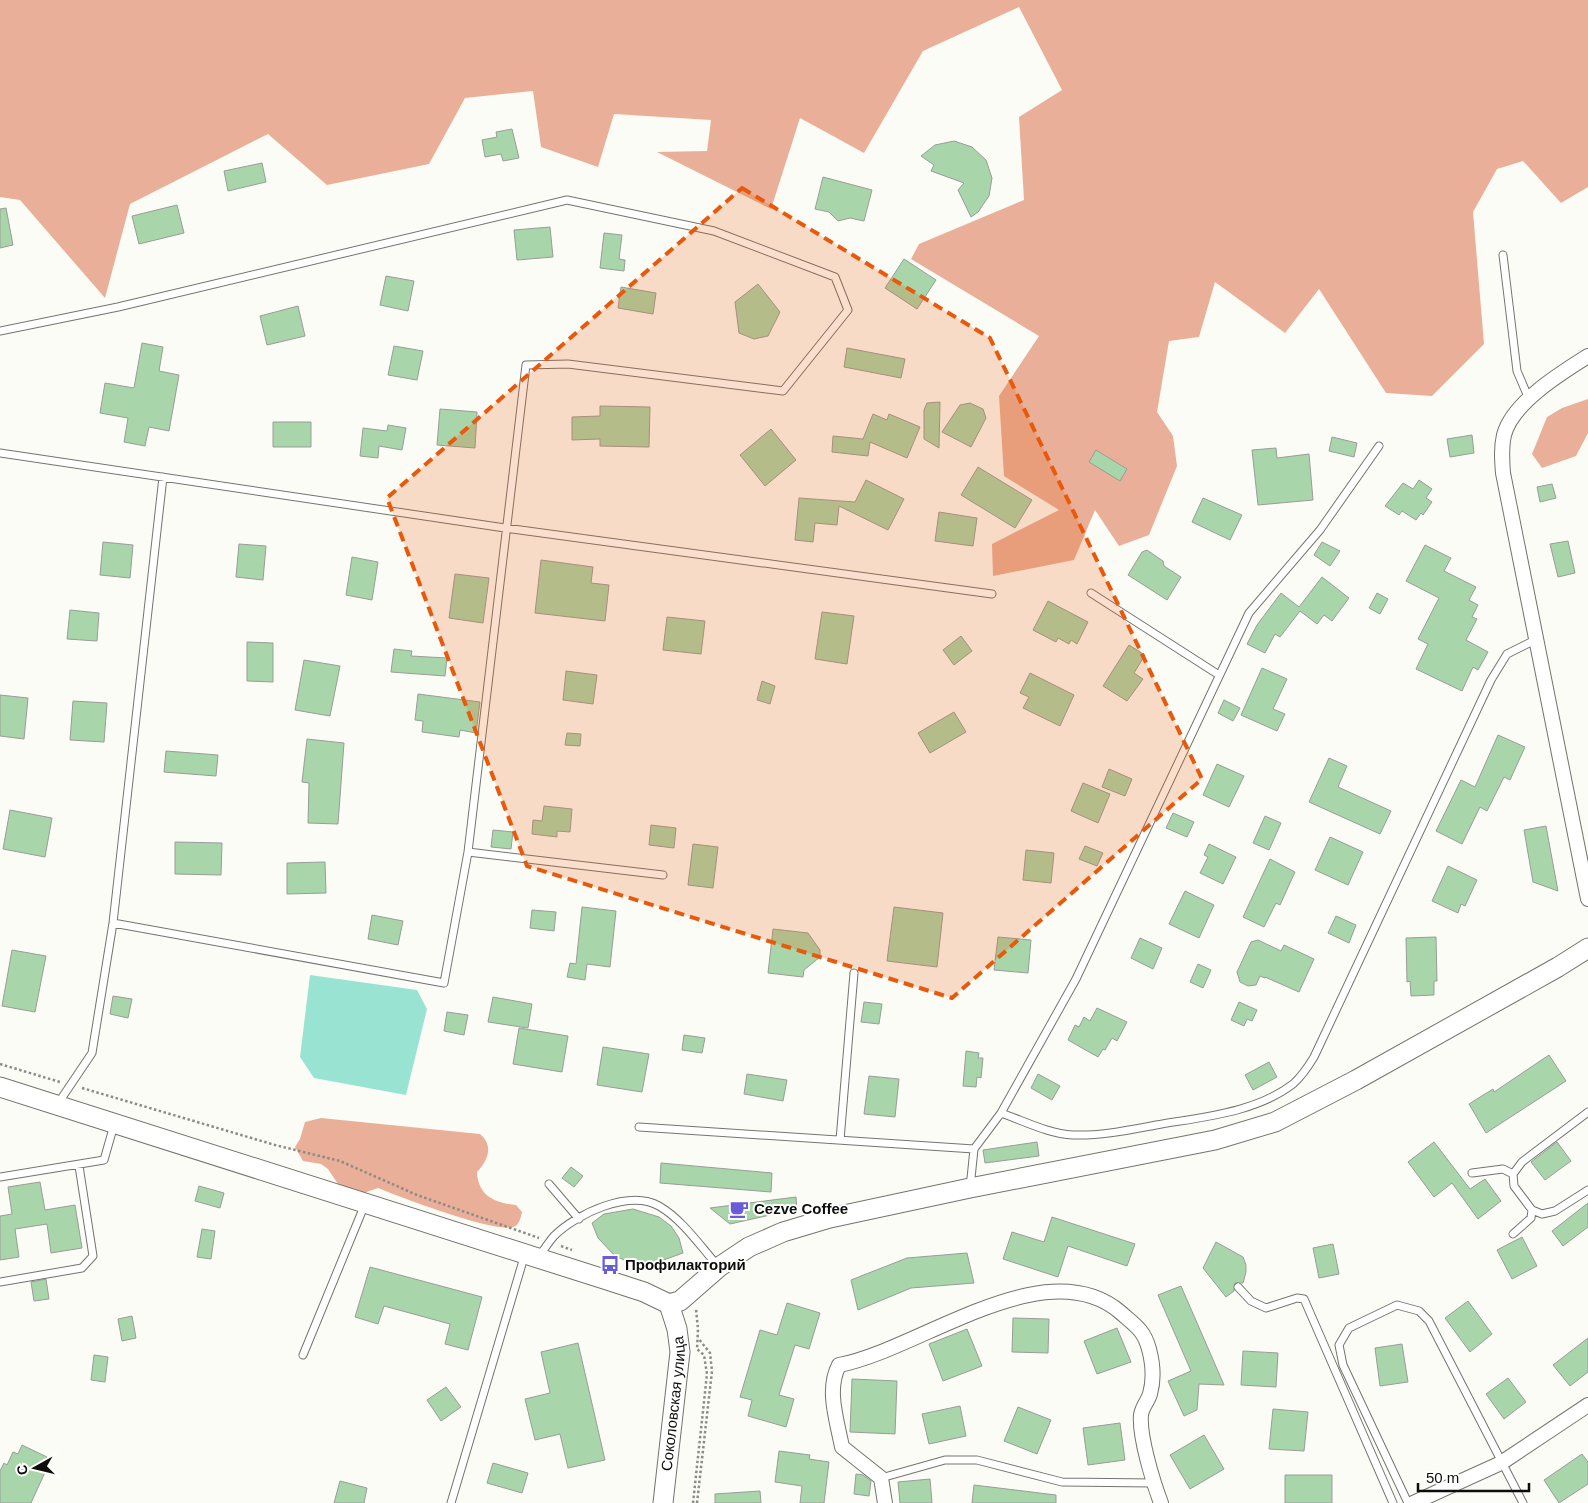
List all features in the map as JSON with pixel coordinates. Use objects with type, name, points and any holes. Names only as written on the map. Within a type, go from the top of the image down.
[{"type":"street","points":[[1588,356],[1529,399],[1514,415],[1505,432],[1501,452],[1503,473],[1535,640],[1588,898]]},
{"type":"street","points":[[0,1087],[644,1292],[669,1304],[680,1301],[690,1294],[719,1267],[749,1247],[783,1232],[830,1218],[970,1188],[1215,1140],[1275,1122],[1558,968],[1588,948]]},
{"type":"street","points":[[885,1503],[881,1478],[842,1447],[833,1395],[833,1377],[839,1365],[889,1350],[972,1312],[1010,1299],[1047,1291],[1087,1295],[1114,1307],[1144,1333],[1154,1377],[1150,1395],[1141,1412],[1141,1423],[1160,1503]]},
{"type":"street","name":"Соколовская улица","points":[[663,1503],[680,1352],[677,1329],[669,1304]]},
{"type":"street","points":[[1413,1503],[1502,1463],[1588,1405]]},
{"type":"lane","points":[[0,331],[127,304],[567,200],[714,232],[835,276],[848,310],[783,391],[568,364],[526,365],[505,528],[468,852],[444,983],[113,922]]},
{"type":"lane","points":[[1503,255],[1517,371],[1529,399]]},
{"type":"lane","points":[[970,1188],[974,1149],[1001,1113],[1076,979],[1249,613],[1320,530],[1379,446]]},
{"type":"lane","points":[[0,453],[505,528],[992,594]]},
{"type":"lane","points":[[57,1105],[92,1053],[113,922],[163,477]]},
{"type":"lane","points":[[1090,593],[1219,675]]},
{"type":"lane","points":[[1001,1113],[1054,1132],[1073,1135],[1117,1132],[1231,1111],[1263,1100],[1292,1084],[1304,1073],[1314,1057],[1491,680],[1507,654],[1535,640]]},
{"type":"lane","points":[[468,852],[663,875]]},
{"type":"lane","points":[[840,1140],[854,973]]},
{"type":"lane","points":[[1588,1112],[1522,1162],[1513,1174],[1514,1186],[1532,1210],[1542,1214],[1555,1211],[1588,1190]]},
{"type":"lane","points":[[0,1177],[79,1166],[104,1160],[114,1123]]},
{"type":"lane","points":[[639,1126],[974,1149]]},
{"type":"lane","points":[[0,1282],[82,1268],[93,1256],[79,1166]]},
{"type":"lane","points":[[1472,1173],[1503,1169],[1513,1174]]},
{"type":"lane","points":[[549,1184],[579,1219]]},
{"type":"lane","points":[[451,1503],[531,1256],[550,1242],[555,1235],[579,1219],[606,1205],[623,1201],[641,1201],[658,1205],[674,1217],[719,1267]]},
{"type":"lane","points":[[303,1355],[365,1204]]},
{"type":"lane","points":[[1513,1234],[1531,1218],[1532,1210]]},
{"type":"lane","points":[[1238,1287],[1251,1301],[1266,1308],[1297,1298],[1304,1299],[1393,1503]]},
{"type":"lane","points":[[1408,1503],[1344,1365],[1339,1345],[1348,1328],[1397,1305],[1419,1311],[1429,1321],[1523,1503]]},
{"type":"lane","points":[[881,1478],[908,1469],[953,1460],[977,1460],[1062,1482],[1154,1483]]},
{"type":"path","points":[[0,1064],[275,1145],[340,1161],[417,1195],[575,1251]]},
{"type":"path","points":[[693,1503],[707,1374],[704,1355],[697,1349],[698,1338],[695,1312],[698,1304]]},
{"type":"path","points":[[697,1503],[712,1371],[710,1353],[698,1338]]},
{"type":"highlighted area","points":[[742,188],[990,338],[1202,779],[952,998],[527,866],[387,498]]},
{"type":"shaded area","points":[[0,0],[1588,0],[1588,187],[1561,203],[1523,161],[1497,169],[1473,212],[1484,344],[1432,396],[1386,393],[1319,289],[1285,333],[1215,282],[1199,337],[1169,341],[1157,412],[1173,436],[1177,466],[1149,535],[1119,546],[1095,510],[1074,560],[993,576],[992,544],[1059,510],[1004,476],[999,396],[1039,336],[911,259],[919,244],[1024,200],[1019,117],[1062,90],[1019,7],[923,51],[864,153],[800,118],[771,209],[657,152],[707,151],[711,120],[614,114],[598,167],[541,147],[533,91],[465,98],[429,164],[327,185],[268,134],[130,204],[105,298],[20,200],[0,197]]},
{"type":"shaded area","points":[[1588,399],[1588,433],[1576,456],[1542,468],[1532,454],[1547,417],[1562,408]]},
{"type":"shaded area","points":[[321,1118],[480,1134],[487,1143],[488,1153],[484,1163],[477,1172],[478,1180],[489,1197],[516,1205],[522,1212],[517,1225],[503,1227],[487,1225],[378,1188],[361,1194],[338,1184],[328,1169],[321,1164],[303,1161],[295,1147],[300,1139],[305,1122]]},
{"type":"water","points":[[310,975],[417,990],[427,1009],[406,1095],[314,1078],[300,1057]]},
{"type":"building","points":[[512,129],[519,158],[503,161],[501,154],[485,157],[482,140],[497,137],[496,132]]},
{"type":"building","points":[[954,141],[972,147],[986,160],[992,178],[989,196],[978,212],[971,217],[958,190],[964,183],[931,171],[934,165],[921,156],[935,145]]},
{"type":"building","points":[[262,163],[266,182],[228,191],[224,171]]},
{"type":"building","points":[[823,177],[872,190],[864,221],[850,218],[838,221],[829,212],[815,209]]},
{"type":"building","points":[[177,205],[184,233],[139,244],[132,216]]},
{"type":"building","points":[[6,208],[13,245],[0,248],[0,209]]},
{"type":"building","points":[[550,227],[553,257],[517,260],[514,230]]},
{"type":"building","points":[[604,233],[622,235],[619,259],[625,260],[624,271],[600,268]]},
{"type":"building","points":[[904,259],[936,280],[917,309],[885,288]]},
{"type":"building","points":[[386,276],[414,281],[408,311],[380,305]]},
{"type":"building","points":[[758,284],[780,312],[768,336],[754,339],[739,333],[735,302]]},
{"type":"building","points":[[621,287],[656,293],[653,314],[618,308]]},
{"type":"building","points":[[298,306],[305,336],[267,345],[260,316]]},
{"type":"building","points":[[142,343],[163,347],[159,371],[179,375],[169,431],[149,427],[145,446],[124,442],[128,418],[100,413],[105,383],[134,388]]},
{"type":"building","points":[[394,346],[423,351],[417,380],[388,375]]},
{"type":"building","points":[[847,348],[905,359],[901,378],[844,367]]},
{"type":"building","points":[[940,402],[939,448],[924,439],[924,410],[927,403]]},
{"type":"building","points":[[970,403],[983,409],[986,418],[971,447],[942,432],[960,405]]},
{"type":"building","points":[[600,406],[650,407],[649,447],[600,446],[600,439],[572,440],[572,417],[600,416]]},
{"type":"building","points":[[440,409],[477,412],[475,448],[437,445]]},
{"type":"building","points":[[873,414],[887,420],[889,414],[920,427],[907,458],[870,442],[868,456],[832,452],[833,436],[863,439]]},
{"type":"building","points":[[273,422],[311,422],[311,447],[273,447]]},
{"type":"building","points":[[388,425],[406,428],[402,450],[379,446],[378,458],[360,456],[363,428],[387,431]]},
{"type":"building","points":[[771,429],[796,460],[765,486],[740,455]]},
{"type":"building","points":[[1472,435],[1474,453],[1450,457],[1447,439]]},
{"type":"building","points":[[1332,437],[1357,443],[1354,457],[1329,451]]},
{"type":"building","points":[[1276,448],[1277,458],[1309,454],[1313,500],[1258,505],[1252,450]]},
{"type":"building","points":[[1096,450],[1127,469],[1120,481],[1089,462]]},
{"type":"building","points":[[978,467],[1032,500],[1015,528],[961,495]]},
{"type":"building","points":[[866,480],[904,499],[888,530],[839,506],[837,525],[815,523],[813,542],[795,540],[799,498],[855,502]]},
{"type":"building","points":[[1419,480],[1432,489],[1426,498],[1432,502],[1423,515],[1421,513],[1416,520],[1402,511],[1399,515],[1385,506],[1403,483],[1413,489]]},
{"type":"building","points":[[1552,484],[1556,498],[1540,502],[1537,487]]},
{"type":"building","points":[[1203,498],[1242,515],[1230,540],[1192,522]]},
{"type":"building","points":[[939,512],[977,518],[973,546],[935,541]]},
{"type":"building","points":[[1568,541],[1575,573],[1558,577],[1550,544]]},
{"type":"building","points":[[103,542],[133,545],[130,578],[100,575]]},
{"type":"building","points":[[1322,542],[1340,551],[1330,566],[1314,555]]},
{"type":"building","points":[[239,544],[266,546],[263,580],[236,577]]},
{"type":"building","points":[[1425,545],[1451,558],[1444,571],[1476,587],[1469,600],[1478,605],[1472,617],[1477,619],[1466,640],[1488,652],[1478,670],[1473,667],[1462,691],[1416,669],[1428,644],[1418,639],[1439,598],[1406,581]]},
{"type":"building","points":[[1147,550],[1163,561],[1164,566],[1181,577],[1167,600],[1128,575],[1142,552]]},
{"type":"building","points":[[352,557],[378,562],[372,600],[346,595]]},
{"type":"building","points":[[541,560],[593,567],[591,583],[609,585],[605,621],[535,613]]},
{"type":"building","points":[[455,574],[489,578],[483,623],[449,618]]},
{"type":"building","points":[[1322,577],[1349,598],[1332,621],[1324,615],[1317,624],[1300,611],[1280,637],[1275,634],[1265,653],[1247,644],[1257,625],[1281,593],[1299,607]]},
{"type":"building","points":[[1377,593],[1388,599],[1380,614],[1369,608]]},
{"type":"building","points":[[1048,601],[1088,622],[1077,644],[1071,640],[1069,644],[1058,638],[1056,642],[1033,630]]},
{"type":"building","points":[[70,610],[99,613],[97,641],[67,639]]},
{"type":"building","points":[[822,612],[854,616],[847,664],[815,659]]},
{"type":"building","points":[[667,617],[705,621],[701,654],[663,650]]},
{"type":"building","points":[[961,636],[972,651],[954,665],[943,650]]},
{"type":"building","points":[[247,642],[273,643],[273,682],[247,681]]},
{"type":"building","points":[[1129,645],[1145,655],[1134,673],[1143,679],[1127,701],[1103,686]]},
{"type":"building","points":[[394,649],[412,651],[411,656],[447,658],[445,676],[391,672]]},
{"type":"building","points":[[304,660],[340,666],[330,716],[295,710]]},
{"type":"building","points":[[1262,668],[1287,679],[1273,709],[1285,714],[1277,731],[1241,715]]},
{"type":"building","points":[[566,671],[597,675],[593,704],[563,700]]},
{"type":"building","points":[[1030,673],[1074,695],[1060,726],[1023,708],[1029,697],[1020,693]]},
{"type":"building","points":[[762,681],[775,686],[770,704],[757,700]]},
{"type":"building","points":[[418,694],[480,702],[476,733],[460,730],[459,737],[422,732],[423,721],[415,720]]},
{"type":"building","points":[[0,695],[28,698],[24,739],[0,736]]},
{"type":"building","points":[[1224,700],[1240,708],[1233,721],[1218,713]]},
{"type":"building","points":[[73,701],[107,703],[104,742],[70,740]]},
{"type":"building","points":[[954,712],[966,732],[930,753],[918,733]]},
{"type":"building","points":[[567,733],[581,734],[580,746],[565,745]]},
{"type":"building","points":[[1498,735],[1525,747],[1510,780],[1504,777],[1487,811],[1480,807],[1462,844],[1436,831],[1461,780],[1475,787]]},
{"type":"building","points":[[307,739],[344,743],[338,824],[308,823],[309,783],[302,782]]},
{"type":"building","points":[[166,751],[218,755],[216,776],[164,772]]},
{"type":"building","points":[[1329,758],[1347,766],[1338,787],[1391,811],[1380,834],[1309,802]]},
{"type":"building","points":[[1217,764],[1244,776],[1229,807],[1203,795]]},
{"type":"building","points":[[1109,769],[1132,779],[1125,796],[1102,787]]},
{"type":"building","points":[[1083,783],[1110,794],[1098,823],[1071,811]]},
{"type":"building","points":[[544,806],[572,809],[570,832],[557,831],[557,837],[532,834],[533,820],[542,821]]},
{"type":"building","points":[[10,810],[52,818],[45,857],[3,849]]},
{"type":"building","points":[[1173,813],[1194,822],[1187,837],[1166,828]]},
{"type":"building","points":[[1265,816],[1281,823],[1269,850],[1253,843]]},
{"type":"building","points":[[651,825],[676,828],[674,848],[649,845]]},
{"type":"building","points":[[1546,826],[1558,891],[1533,882],[1524,830]]},
{"type":"building","points":[[493,830],[513,832],[511,849],[491,847]]},
{"type":"building","points":[[1330,837],[1363,852],[1348,885],[1315,870]]},
{"type":"building","points":[[175,842],[222,843],[221,875],[175,874]]},
{"type":"building","points":[[693,844],[718,847],[713,888],[688,885]]},
{"type":"building","points":[[1209,844],[1236,857],[1223,884],[1200,873],[1208,857],[1204,855]]},
{"type":"building","points":[[1085,846],[1103,853],[1097,866],[1079,859]]},
{"type":"building","points":[[1026,850],[1054,853],[1051,883],[1023,880]]},
{"type":"building","points":[[1270,859],[1295,872],[1280,905],[1276,903],[1264,927],[1243,917]]},
{"type":"building","points":[[325,862],[326,893],[287,894],[287,863]]},
{"type":"building","points":[[1448,866],[1477,880],[1465,906],[1461,904],[1458,913],[1432,901]]},
{"type":"building","points":[[1185,891],[1214,905],[1199,938],[1169,924]]},
{"type":"building","points":[[582,907],[616,911],[610,967],[587,964],[585,980],[567,977],[570,963],[576,964]]},
{"type":"building","points":[[894,907],[943,913],[937,967],[887,961]]},
{"type":"building","points":[[532,910],[556,912],[554,931],[530,928]]},
{"type":"building","points":[[372,915],[403,921],[398,945],[368,939]]},
{"type":"building","points":[[1336,916],[1356,925],[1349,943],[1328,933]]},
{"type":"building","points":[[773,929],[808,933],[820,950],[820,957],[804,970],[803,977],[768,973]]},
{"type":"building","points":[[998,937],[1031,940],[1028,973],[994,970]]},
{"type":"building","points":[[1436,937],[1437,981],[1434,981],[1434,995],[1411,996],[1410,981],[1407,982],[1406,938]]},
{"type":"building","points":[[1140,938],[1162,948],[1153,969],[1131,958]]},
{"type":"building","points":[[1258,940],[1281,951],[1284,945],[1314,959],[1299,992],[1260,976],[1256,985],[1248,986],[1240,982],[1237,972],[1251,942]]},
{"type":"building","points":[[12,950],[46,956],[35,1012],[2,1006]]},
{"type":"building","points":[[1198,964],[1211,970],[1203,988],[1190,982]]},
{"type":"building","points":[[113,996],[132,999],[128,1018],[110,1014]]},
{"type":"building","points":[[493,997],[532,1004],[528,1028],[488,1022]]},
{"type":"building","points":[[864,1002],[882,1004],[879,1024],[861,1022]]},
{"type":"building","points":[[1239,1002],[1257,1010],[1252,1021],[1247,1019],[1244,1026],[1231,1020]]},
{"type":"building","points":[[1097,1008],[1127,1022],[1117,1041],[1112,1038],[1098,1057],[1068,1040],[1075,1025],[1079,1027],[1084,1017],[1090,1021]]},
{"type":"building","points":[[447,1012],[468,1015],[464,1035],[444,1031]]},
{"type":"building","points":[[519,1028],[568,1036],[562,1072],[513,1064]]},
{"type":"building","points":[[684,1035],[705,1038],[702,1053],[682,1050]]},
{"type":"building","points":[[603,1047],[649,1054],[642,1092],[597,1085]]},
{"type":"building","points":[[966,1051],[979,1053],[978,1058],[983,1058],[981,1078],[977,1077],[976,1087],[963,1086]]},
{"type":"building","points":[[1549,1055],[1566,1081],[1486,1133],[1469,1104],[1493,1089],[1494,1092]]},
{"type":"building","points":[[1269,1062],[1277,1077],[1253,1090],[1245,1075]]},
{"type":"building","points":[[747,1074],[787,1080],[783,1101],[744,1094]]},
{"type":"building","points":[[1038,1074],[1060,1086],[1052,1100],[1031,1088]]},
{"type":"building","points":[[869,1076],[899,1079],[895,1117],[864,1114]]},
{"type":"building","points":[[1037,1142],[1039,1156],[985,1163],[983,1150]]},
{"type":"building","points":[[1434,1142],[1470,1189],[1485,1179],[1501,1201],[1478,1219],[1452,1183],[1434,1197],[1408,1162]]},
{"type":"building","points":[[1557,1142],[1571,1161],[1545,1180],[1531,1162]]},
{"type":"building","points":[[661,1163],[772,1173],[771,1192],[660,1183]]},
{"type":"building","points":[[571,1167],[583,1176],[574,1187],[562,1178]]},
{"type":"building","points":[[40,1182],[45,1210],[75,1205],[82,1248],[51,1253],[47,1224],[15,1229],[19,1257],[0,1260],[0,1216],[12,1214],[8,1187]]},
{"type":"building","points":[[199,1186],[224,1193],[220,1208],[195,1201]]},
{"type":"building","points":[[796,1197],[797,1209],[730,1224],[710,1208]]},
{"type":"building","points":[[1588,1203],[1588,1227],[1563,1246],[1552,1231]]},
{"type":"building","points":[[633,1209],[659,1217],[671,1226],[679,1238],[683,1253],[658,1262],[629,1262],[615,1256],[598,1238],[592,1223],[604,1214]]},
{"type":"building","points":[[1052,1217],[1135,1244],[1127,1266],[1068,1246],[1058,1277],[1003,1259],[1012,1232],[1044,1242]]},
{"type":"building","points":[[202,1229],[215,1231],[211,1259],[197,1257]]},
{"type":"building","points":[[1522,1237],[1537,1266],[1512,1279],[1497,1250]]},
{"type":"building","points":[[1216,1242],[1243,1257],[1246,1265],[1243,1283],[1235,1283],[1234,1291],[1226,1297],[1203,1268]]},
{"type":"building","points":[[1333,1244],[1339,1274],[1319,1278],[1313,1248]]},
{"type":"building","points":[[967,1253],[974,1283],[911,1288],[858,1310],[851,1280],[907,1258]]},
{"type":"building","points":[[370,1267],[482,1297],[468,1350],[445,1344],[450,1324],[384,1306],[378,1324],[355,1317]]},
{"type":"building","points":[[46,1279],[49,1299],[34,1301],[31,1282]]},
{"type":"building","points":[[1181,1286],[1224,1385],[1199,1384],[1197,1410],[1184,1416],[1168,1381],[1191,1371],[1158,1295]]},
{"type":"building","points":[[1468,1301],[1492,1334],[1470,1352],[1445,1318]]},
{"type":"building","points":[[787,1303],[820,1313],[809,1349],[795,1345],[779,1395],[794,1399],[786,1427],[748,1416],[752,1400],[740,1397],[760,1330],[777,1335]]},
{"type":"building","points":[[132,1316],[136,1338],[122,1341],[118,1319]]},
{"type":"building","points":[[1013,1318],[1049,1319],[1048,1353],[1012,1352]]},
{"type":"building","points":[[1117,1328],[1131,1362],[1097,1374],[1084,1341]]},
{"type":"building","points":[[967,1329],[982,1366],[943,1381],[929,1344]]},
{"type":"building","points":[[1588,1338],[1588,1372],[1570,1386],[1553,1365]]},
{"type":"building","points":[[578,1343],[605,1460],[568,1468],[560,1434],[535,1440],[525,1399],[550,1393],[541,1352]]},
{"type":"building","points":[[1402,1344],[1408,1382],[1380,1386],[1375,1348]]},
{"type":"building","points":[[1243,1351],[1278,1353],[1276,1387],[1241,1385]]},
{"type":"building","points":[[94,1355],[108,1357],[105,1382],[91,1380]]},
{"type":"building","points":[[1508,1378],[1526,1402],[1504,1419],[1486,1394]]},
{"type":"building","points":[[852,1379],[897,1381],[895,1434],[850,1432]]},
{"type":"building","points":[[446,1387],[461,1407],[441,1421],[427,1400]]},
{"type":"building","points":[[960,1406],[966,1436],[929,1444],[922,1414]]},
{"type":"building","points":[[1018,1407],[1051,1420],[1037,1454],[1004,1441]]},
{"type":"building","points":[[1273,1409],[1308,1412],[1304,1451],[1269,1449]]},
{"type":"building","points":[[1120,1423],[1125,1460],[1088,1465],[1083,1428]]},
{"type":"building","points":[[1204,1435],[1224,1469],[1190,1489],[1170,1455]]},
{"type":"building","points":[[22,1445],[47,1457],[43,1466],[47,1468],[31,1503],[0,1503],[0,1471],[4,1463],[7,1465],[13,1452],[18,1454]]},
{"type":"building","points":[[779,1451],[810,1455],[809,1459],[829,1462],[824,1503],[800,1503],[802,1486],[775,1482]]},
{"type":"building","points":[[1582,1454],[1588,1462],[1588,1484],[1559,1503],[1544,1480]]},
{"type":"building","points":[[493,1463],[528,1473],[522,1493],[487,1483]]},
{"type":"building","points":[[856,1474],[863,1475],[871,1481],[869,1496],[854,1494]]},
{"type":"building","points":[[1285,1475],[1332,1475],[1332,1503],[1285,1503]]},
{"type":"building","points":[[930,1479],[932,1503],[900,1503],[898,1482]]},
{"type":"building","points":[[340,1481],[367,1488],[364,1503],[334,1503]]},
{"type":"building","points":[[974,1485],[1056,1495],[1056,1503],[972,1503]]},
{"type":"building","points":[[760,1491],[761,1503],[715,1503],[715,1494]]},
{"type":"place","name":"Cezve Coffee","points":[[739,1209]]},
{"type":"place","name":"Профилакторий","points":[[610,1265]]}]
